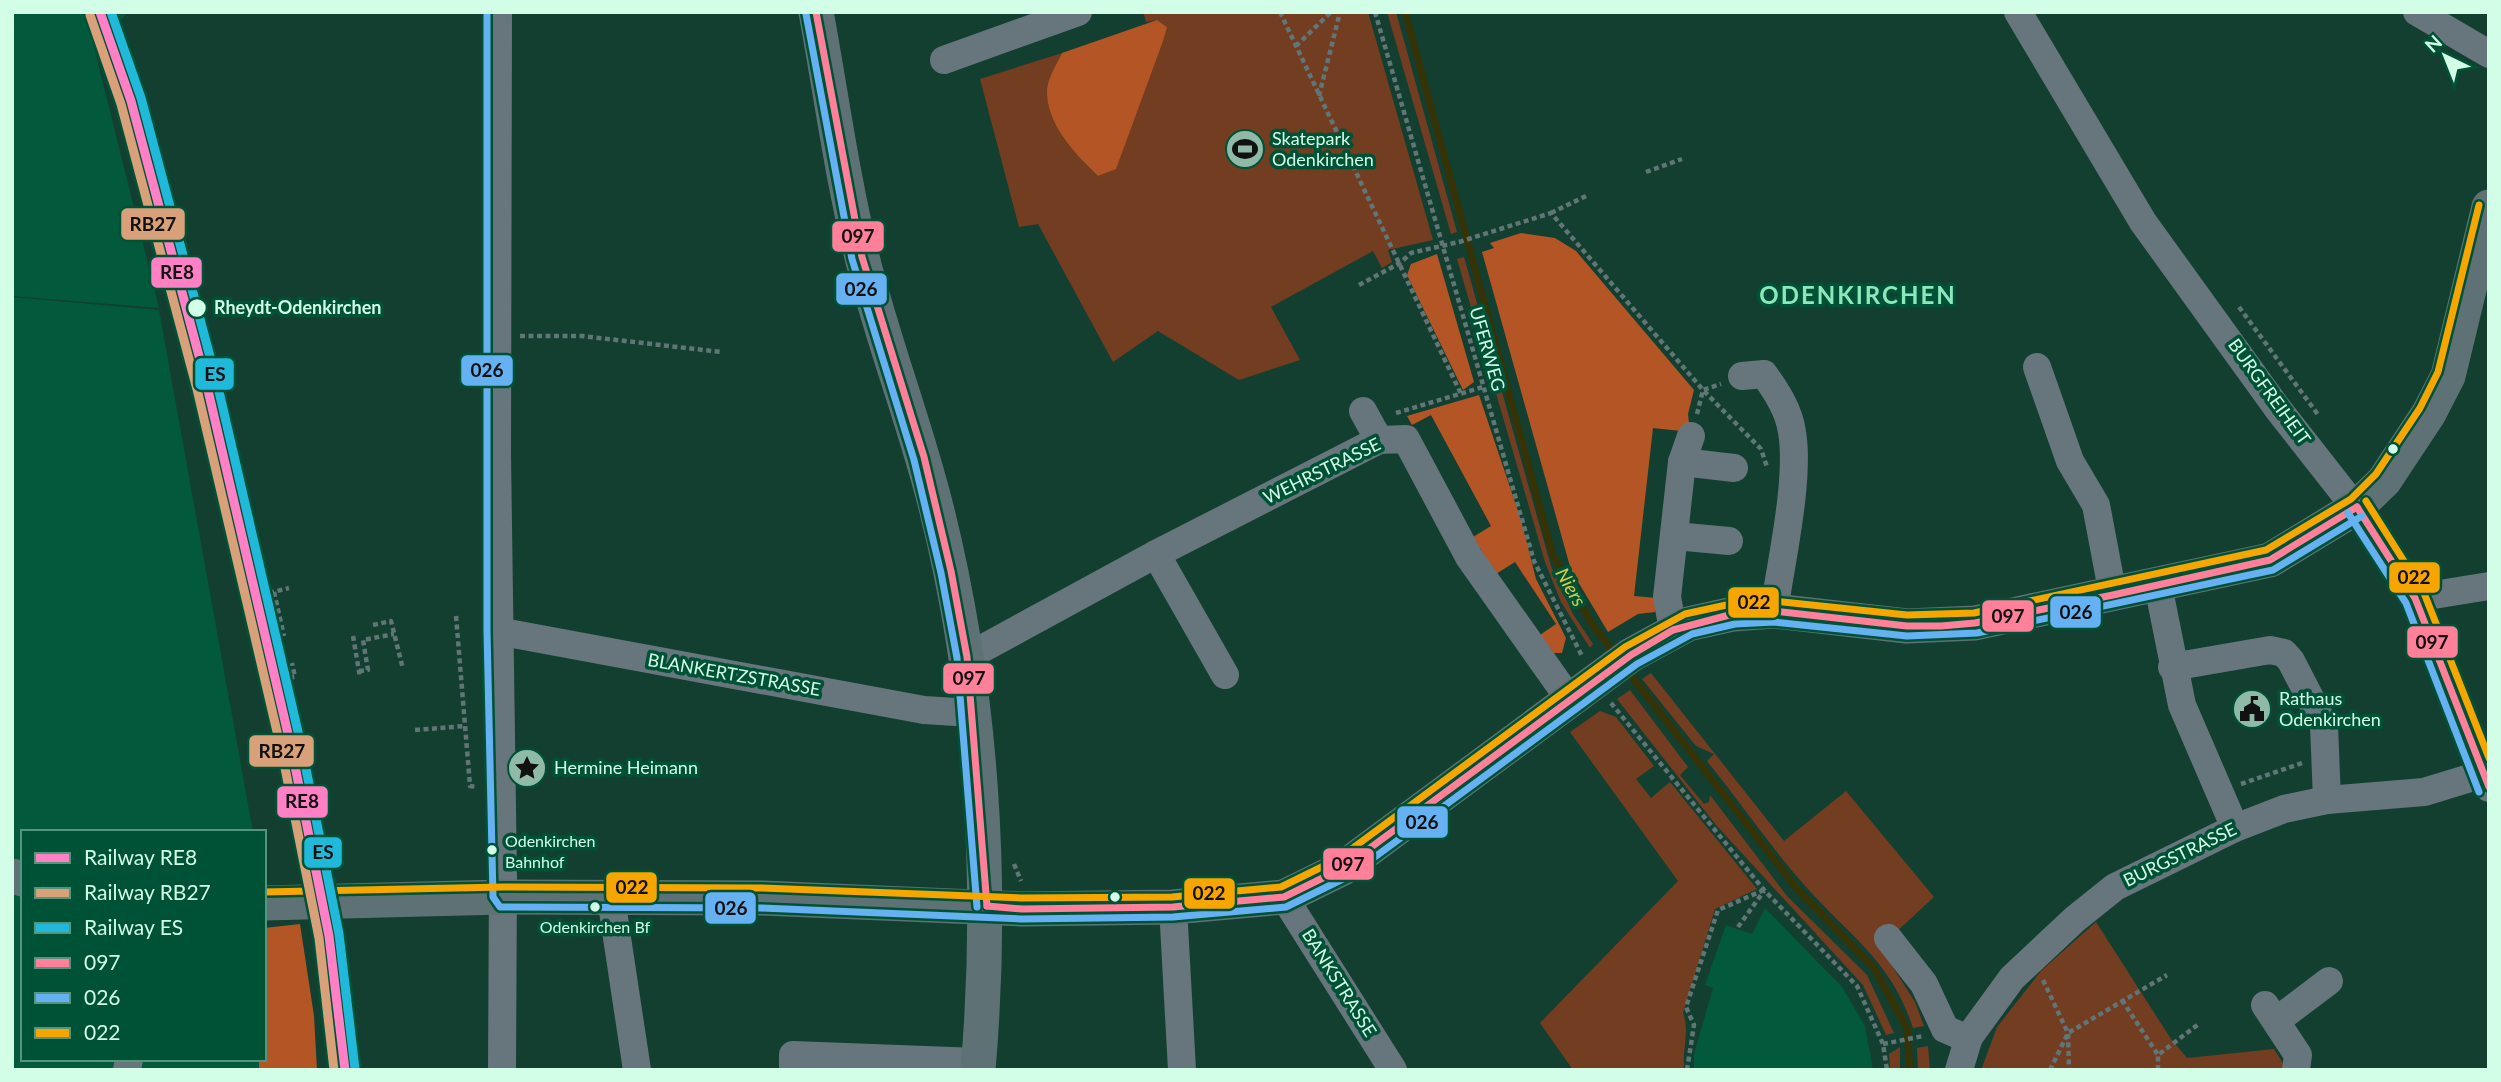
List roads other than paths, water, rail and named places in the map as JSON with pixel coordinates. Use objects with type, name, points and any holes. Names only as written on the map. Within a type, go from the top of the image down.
[{"type":"main road","points":[[816,12],[862,257],[924,457],[951,571],[967,657],[986,906],[978,1066]]},
{"type":"main road","points":[[266,903],[503,897],[761,898],[1022,909],[1173,908],[1284,897],[1343,868],[1601,677],[1674,630],[1716,617],[1774,611],[1907,626],[1975,623],[2270,560],[2357,507],[2384,481],[2429,413],[2448,376],[2479,287],[2489,207]]},
{"type":"street","points":[[498,12],[498,631],[503,897],[502,1070]]},
{"type":"street","points":[[943,60],[1079,12]]},
{"type":"street","name":"BURGFREIHEIT","points":[[2018,12],[2143,222],[2278,409],[2357,507],[2415,598],[2486,781]]},
{"type":"street","points":[[2417,12],[2489,54]]},
{"type":"street","points":[[2037,367],[2070,461],[2096,505],[2113,595]]},
{"type":"street","points":[[1742,376],[1764,373],[1779,394],[1792,429],[1795,459],[1774,611]]},
{"type":"street","name":"WEHRSTRASSE","points":[[967,657],[1156,554],[1370,425],[1406,439],[1469,557],[1601,677]]},
{"type":"street","points":[[1674,630],[1667,597],[1687,449],[1734,468]]},
{"type":"street","points":[[1675,536],[1729,541]]},
{"type":"street","points":[[1156,554],[1225,675]]},
{"type":"street","points":[[2158,585],[2172,667],[2182,705],[2235,828]]},
{"type":"street","points":[[2415,598],[2489,586]]},
{"type":"street","name":"BLANKERTZSTRASSE","points":[[498,631],[924,710],[972,713]]},
{"type":"street","points":[[2172,667],[2270,650],[2284,653],[2291,661],[2307,710],[2324,725],[2328,800]]},
{"type":"street","name":"BURGSTRASSE","points":[[1959,1070],[1968,1039],[1993,1000],[2032,957],[2115,887],[2235,828],[2284,809],[2328,800],[2424,792],[2486,781]]},
{"type":"street","name":"BANKSTRASSE","points":[[1284,897],[1393,1070]]},
{"type":"street","points":[[611,898],[637,1070]]},
{"type":"street","points":[[1173,908],[1182,1070]]},
{"type":"street","points":[[1888,938],[1924,984],[1945,1029],[1968,1039]]},
{"type":"street","points":[[2296,1070],[2298,1055],[2271,1013],[2329,981]]},
{"type":"street","points":[[793,1070],[793,1055],[978,1066]]},
{"type":"waterway","name":"Niers","points":[[1405,12],[1553,555],[1592,624],[1615,654]]},
{"type":"waterway","name":"Niers","points":[[1626,669],[1798,890],[1874,968],[1907,1028],[1910,1070]]},
{"type":"rail line","name":"RE8","points":[[100,12],[131,101],[207,386],[292,751],[329,936],[345,1070]]},
{"type":"rail line","name":"ES","points":[[111,12],[141,98],[217,383],[302,749],[339,934],[355,1069]]},
{"type":"rail line","name":"RB27","points":[[90,15],[121,104],[197,389],[282,753],[319,938],[334,1070]]},
{"type":"place","name":"Skatepark Odenkirchen","points":[[1245,149]]},
{"type":"place","name":"Rheydt-Odenkirchen","points":[[197,308]]},
{"type":"place","name":"Rathaus Odenkirchen","points":[[2252,709]]},
{"type":"place","name":"Hermine Heimann","points":[[527,768]]},
{"type":"place","name":"Odenkirchen Bahnhof","points":[[492,850]]},
{"type":"place","name":"Odenkirchen Bf","points":[[595,907]]},
{"type":"district","name":"ODENKIRCHEN","points":[[1858,296]]}]
